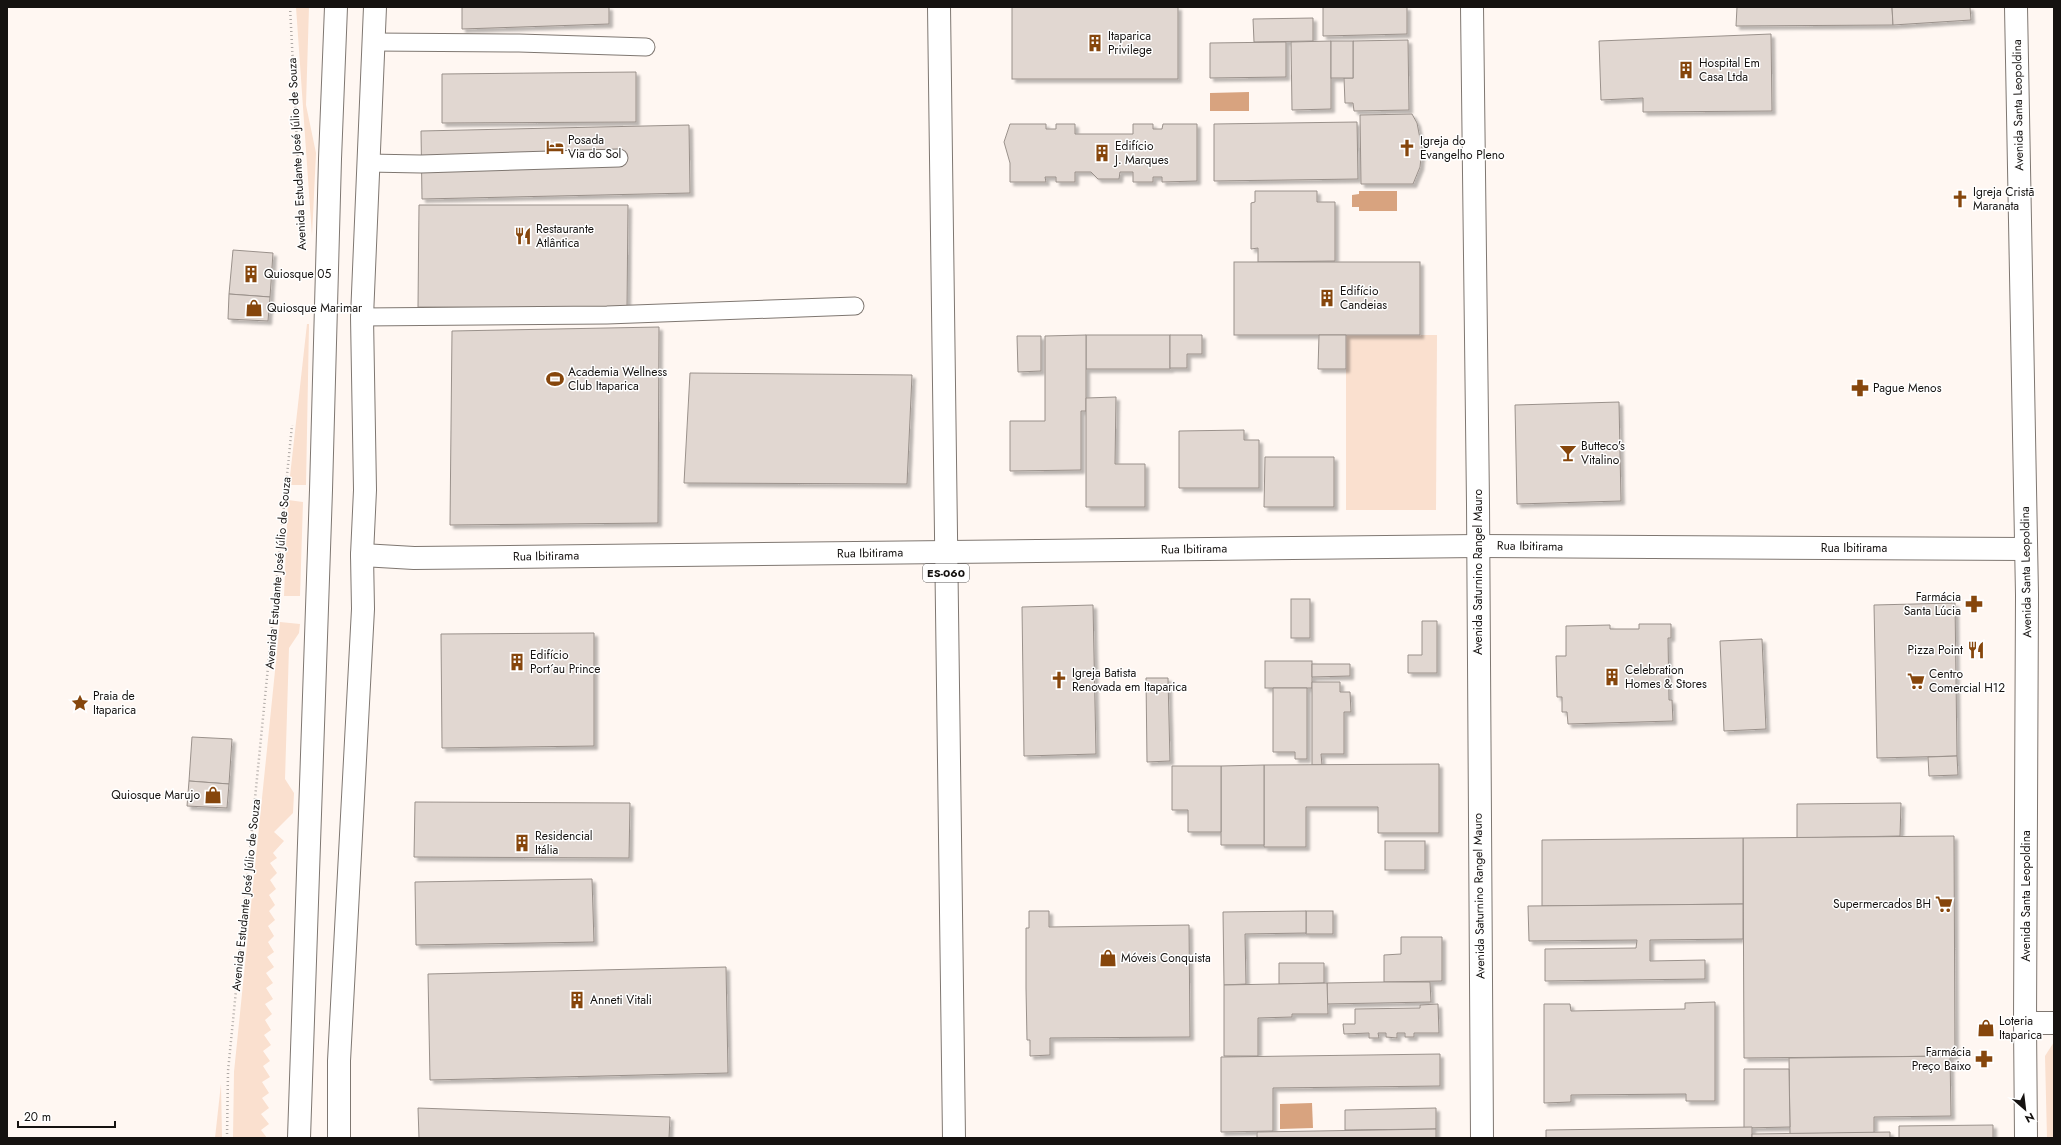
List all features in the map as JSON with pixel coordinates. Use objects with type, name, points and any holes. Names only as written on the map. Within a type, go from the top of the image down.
[{"type":"street","points":[[298,1138],[321,498],[330,159],[336,7]]},
{"type":"street","points":[[339,1138],[340,1061],[363,609],[362,555],[365,490],[362,317],[375,7]]},
{"type":"street","name":"ES-060","points":[[939,7],[954,1138]]},
{"type":"street","name":"Avenida Saturnino Rangel Mauro","points":[[1472,7],[1478,546],[1482,1138]]},
{"type":"street","name":"Avenida Santa Leopoldina","points":[[2016,7],[2026,549],[2026,1138]]},
{"type":"street","name":"Rua Ibitirama","points":[[362,555],[414,558],[1478,546],[2026,549]]},
{"type":"street","points":[[2025,1023],[2054,1023]]},
{"type":"lane","points":[[373,42],[519,43],[646,47]]},
{"type":"lane","points":[[368,163],[421,164],[619,158]]},
{"type":"lane","points":[[362,317],[607,315],[856,306]]},
{"type":"path","name":"Avenida Estudante José Júlio de Souza","points":[[290,7],[300,188]]},
{"type":"path","name":"Avenida Estudante José Júlio de Souza","points":[[227,1138],[228,1071],[293,420]]},
{"type":"shaded area","points":[[296,7],[309,7],[306,105],[316,153],[312,236]]},
{"type":"shaded area","points":[[1249,92],[1249,111],[1210,111],[1210,93]]},
{"type":"shaded area","points":[[1359,191],[1397,191],[1397,211],[1359,211],[1359,207],[1352,207],[1352,195],[1359,194]]},
{"type":"shaded area","points":[[307,324],[309,324],[306,485],[289,485]]},
{"type":"shaded area","points":[[1346,335],[1437,335],[1436,510],[1346,510]]},
{"type":"shaded area","points":[[288,500],[303,502],[300,596],[284,596]]},
{"type":"shaded area","points":[[280,622],[300,624],[299,633],[289,648],[285,779],[294,793],[293,813],[274,832],[284,841],[273,853],[277,858],[270,863],[277,873],[270,880],[276,889],[269,895],[275,905],[269,911],[275,920],[268,926],[274,936],[268,942],[274,952],[267,957],[274,967],[266,973],[273,983],[266,988],[273,999],[265,1004],[272,1014],[265,1020],[271,1030],[264,1035],[271,1045],[263,1051],[270,1061],[263,1066],[270,1077],[262,1082],[269,1093],[262,1098],[269,1108],[261,1114],[269,1124],[261,1130],[267,1138],[233,1138],[234,1072]]},
{"type":"shaded area","points":[[2054,1042],[2054,1138],[2047,1138],[2045,1056]]},
{"type":"shaded area","points":[[221,1084],[222,1138],[215,1138]]},
{"type":"shaded area","points":[[1312,1103],[1313,1128],[1280,1129],[1280,1104]]},
{"type":"building","points":[[462,7],[609,7],[609,24],[462,29]]},
{"type":"building","name":"Itaparica Privilege","points":[[1012,7],[1178,7],[1178,79],[1012,79]]},
{"type":"building","points":[[1323,7],[1407,7],[1407,34],[1323,36]]},
{"type":"building","points":[[1737,7],[1892,7],[1893,25],[1736,26]]},
{"type":"building","points":[[1892,7],[1970,7],[1971,20],[1893,25]]},
{"type":"building","points":[[1313,18],[1313,41],[1254,42],[1253,19]]},
{"type":"building","name":"Hospital Em Casa Ltda","points":[[1771,34],[1772,111],[1643,112],[1643,98],[1601,100],[1599,41]]},
{"type":"building","points":[[1408,40],[1409,110],[1354,111],[1353,103],[1345,103],[1344,78],[1353,78],[1353,41]]},
{"type":"building","points":[[1331,41],[1331,109],[1292,110],[1291,42]]},
{"type":"building","points":[[1331,41],[1353,41],[1353,78],[1331,78]]},
{"type":"building","points":[[1286,42],[1286,77],[1210,78],[1210,43]]},
{"type":"building","points":[[636,72],[636,122],[442,123],[442,74]]},
{"type":"building","points":[[1412,114],[1417,123],[1422,149],[1420,167],[1413,184],[1361,184],[1360,115]]},
{"type":"building","points":[[1357,122],[1358,179],[1214,181],[1214,124]]},
{"type":"building","name":"Edifício J. Marques","points":[[1010,124],[1046,124],[1046,129],[1056,129],[1056,124],[1075,124],[1075,134],[1133,134],[1133,124],[1153,124],[1153,129],[1162,129],[1163,124],[1197,124],[1197,181],[1162,182],[1162,177],[1153,177],[1153,182],[1133,182],[1133,172],[1120,172],[1119,179],[1098,179],[1091,172],[1075,172],[1075,182],[1056,182],[1056,177],[1045,177],[1046,182],[1010,182],[1010,163],[1004,142]]},
{"type":"building","name":"Posada Via do Sol","points":[[689,125],[690,193],[422,199],[421,131]]},
{"type":"building","points":[[1255,191],[1317,191],[1317,202],[1335,202],[1335,261],[1258,262],[1258,248],[1251,249],[1251,203],[1255,202]]},
{"type":"building","name":"Restaurante Atlântica","points":[[419,205],[628,205],[627,308],[418,307]]},
{"type":"building","name":"Quiosque 05","points":[[233,250],[273,253],[270,297],[229,294]]},
{"type":"building","name":"Edifício Candeias","points":[[1234,262],[1420,262],[1420,335],[1234,335]]},
{"type":"building","points":[[229,294],[270,297],[268,321],[228,319]]},
{"type":"building","name":"Academia Wellness Club Itaparica","points":[[659,327],[658,523],[450,525],[452,331]]},
{"type":"building","points":[[1086,335],[1170,335],[1170,369],[1086,369]]},
{"type":"building","points":[[1086,335],[1086,411],[1081,411],[1081,470],[1010,471],[1010,421],[1045,421],[1045,336]]},
{"type":"building","points":[[1170,335],[1202,335],[1202,354],[1187,354],[1187,368],[1170,368]]},
{"type":"building","points":[[1319,335],[1346,335],[1346,369],[1318,369]]},
{"type":"building","points":[[1017,336],[1041,336],[1041,371],[1018,372]]},
{"type":"building","points":[[690,373],[912,375],[907,484],[684,483]]},
{"type":"building","points":[[1116,397],[1115,464],[1145,464],[1145,507],[1086,507],[1086,398]]},
{"type":"building","name":"Butteco's Vitalino","points":[[1619,402],[1621,501],[1517,504],[1515,405]]},
{"type":"building","points":[[1244,430],[1244,440],[1259,440],[1259,488],[1179,488],[1179,431]]},
{"type":"building","points":[[1265,457],[1334,457],[1334,507],[1264,507]]},
{"type":"building","points":[[1291,599],[1310,599],[1310,638],[1291,638]]},
{"type":"building","name":"Centro Comercial H12","points":[[1955,603],[1957,756],[1877,758],[1874,605]]},
{"type":"building","name":"Igreja Batista Renovada em Itaparica","points":[[1093,605],[1096,754],[1024,756],[1022,607]]},
{"type":"building","points":[[1422,621],[1437,621],[1437,673],[1408,673],[1408,655],[1422,655]]},
{"type":"building","name":"Celebration Homes & Stores","points":[[1639,624],[1671,624],[1671,638],[1668,638],[1669,700],[1672,700],[1673,721],[1568,724],[1567,712],[1562,712],[1562,697],[1557,697],[1556,656],[1566,656],[1566,626],[1610,625],[1610,629],[1639,629]]},
{"type":"building","name":"Edifício Port´au Prince","points":[[594,633],[594,746],[442,748],[441,634]]},
{"type":"building","points":[[1762,639],[1766,729],[1724,731],[1720,641]]},
{"type":"building","points":[[1265,661],[1312,661],[1312,688],[1265,688]]},
{"type":"building","points":[[1312,664],[1350,664],[1350,676],[1312,677]]},
{"type":"building","points":[[1146,678],[1168,678],[1170,761],[1147,762]]},
{"type":"building","points":[[1312,682],[1340,682],[1340,692],[1350,692],[1351,712],[1344,712],[1344,754],[1321,754],[1322,765],[1312,765]]},
{"type":"building","points":[[1273,688],[1307,688],[1307,759],[1295,759],[1295,752],[1273,752]]},
{"type":"building","points":[[192,737],[232,739],[229,784],[189,781]]},
{"type":"building","points":[[1957,756],[1958,775],[1929,776],[1928,757]]},
{"type":"building","points":[[1439,764],[1439,833],[1378,833],[1378,807],[1306,807],[1306,847],[1264,847],[1264,765]]},
{"type":"building","points":[[1264,765],[1264,845],[1221,845],[1221,766]]},
{"type":"building","points":[[1172,766],[1221,766],[1221,832],[1188,832],[1188,810],[1172,810]]},
{"type":"building","points":[[189,781],[229,784],[227,808],[187,806]]},
{"type":"building","name":"Residencial Itália","points":[[415,802],[630,803],[629,858],[414,857]]},
{"type":"building","points":[[1901,803],[1900,836],[1797,838],[1797,804]]},
{"type":"building","points":[[1954,836],[1955,1056],[1744,1058],[1743,838]]},
{"type":"building","points":[[1743,838],[1743,904],[1542,906],[1542,840]]},
{"type":"building","points":[[1385,841],[1425,841],[1425,870],[1385,870]]},
{"type":"building","points":[[592,879],[594,942],[416,945],[415,882]]},
{"type":"building","points":[[1743,904],[1743,939],[1650,940],[1650,961],[1705,960],[1705,979],[1545,981],[1545,949],[1636,948],[1637,940],[1529,941],[1528,906]]},
{"type":"building","name":"Móveis Conquista","points":[[1029,911],[1049,911],[1049,927],[1189,925],[1190,1037],[1050,1038],[1050,1055],[1030,1056],[1030,1040],[1027,1040],[1026,988],[1026,928],[1029,928]]},
{"type":"building","points":[[1306,911],[1333,911],[1333,934],[1306,934]]},
{"type":"building","points":[[1306,911],[1306,933],[1245,934],[1246,984],[1224,985],[1223,912]]},
{"type":"building","points":[[1401,937],[1442,937],[1442,981],[1384,982],[1384,955],[1401,954]]},
{"type":"building","points":[[1279,963],[1324,963],[1324,983],[1279,984]]},
{"type":"building","name":"Anneti Vitali","points":[[726,967],[728,1073],[430,1080],[428,974]]},
{"type":"building","points":[[1430,982],[1431,1002],[1327,1004],[1327,983]]},
{"type":"building","points":[[1327,983],[1328,1014],[1292,1014],[1292,1017],[1258,1018],[1258,1056],[1224,1056],[1224,985]]},
{"type":"building","points":[[1715,1002],[1715,1101],[1686,1101],[1686,1094],[1571,1095],[1571,1102],[1544,1103],[1544,1004],[1570,1004],[1571,1011],[1685,1009],[1685,1003]]},
{"type":"building","points":[[1438,1004],[1439,1033],[1414,1033],[1414,1037],[1405,1037],[1405,1033],[1397,1033],[1397,1038],[1386,1037],[1386,1033],[1378,1033],[1379,1038],[1369,1038],[1369,1033],[1344,1034],[1343,1024],[1355,1024],[1355,1009],[1420,1008],[1420,1005]]},
{"type":"building","points":[[1440,1054],[1440,1086],[1273,1088],[1273,1131],[1221,1132],[1221,1057]]},
{"type":"building","points":[[1950,1056],[1951,1116],[1874,1117],[1874,1133],[1790,1134],[1789,1058]]},
{"type":"building","points":[[1744,1069],[1789,1069],[1790,1127],[1744,1128]]},
{"type":"building","points":[[418,1108],[670,1117],[669,1138],[419,1138]]},
{"type":"building","points":[[1436,1108],[1436,1129],[1345,1130],[1345,1110]]},
{"type":"building","points":[[1993,1125],[1993,1138],[1899,1138],[1899,1126]]},
{"type":"building","points":[[1752,1127],[1752,1138],[1546,1138],[1546,1130]]},
{"type":"building","points":[[1436,1129],[1436,1138],[1257,1138],[1257,1132]]},
{"type":"building","points":[[1890,1132],[1890,1138],[1752,1138],[1752,1134]]},
{"type":"place","name":"Itaparica Privilege","points":[[1095,43]]},
{"type":"place","name":"Hospital Em Casa Ltda","points":[[1686,70]]},
{"type":"place","name":"Posada Via do Sol","points":[[555,147]]},
{"type":"place","name":"Igreja do Evangelho Pleno","points":[[1407,148]]},
{"type":"place","name":"Edifício J. Marques","points":[[1102,153]]},
{"type":"place","name":"Igreja Cristã Maranata","points":[[1960,199]]},
{"type":"place","name":"Restaurante Atlântica","points":[[523,236]]},
{"type":"place","name":"Quiosque 05","points":[[251,274]]},
{"type":"place","name":"Edifício Candeias","points":[[1327,298]]},
{"type":"place","name":"Quiosque Marimar","points":[[254,308]]},
{"type":"place","name":"Academia Wellness Club Itaparica","points":[[555,379]]},
{"type":"place","name":"Pague Menos","points":[[1860,388]]},
{"type":"place","name":"Butteco's Vitalino","points":[[1568,453]]},
{"type":"place","name":"Farmácia Santa Lúcia","points":[[1974,604]]},
{"type":"place","name":"Pizza Point","points":[[1976,650]]},
{"type":"place","name":"Edifício Port´au Prince","points":[[517,662]]},
{"type":"place","name":"Celebration Homes & Stores","points":[[1612,677]]},
{"type":"place","name":"Igreja Batista Renovada em Itaparica","points":[[1059,680]]},
{"type":"place","name":"Centro Comercial H12","points":[[1916,681]]},
{"type":"place","name":"Praia de Itaparica","points":[[80,703]]},
{"type":"place","name":"Quiosque Marujo","points":[[213,795]]},
{"type":"place","name":"Residencial Itália","points":[[522,843]]},
{"type":"place","name":"Supermercados BH","points":[[1944,904]]},
{"type":"place","name":"Móveis Conquista","points":[[1108,958]]},
{"type":"place","name":"Anneti Vitali","points":[[577,1000]]},
{"type":"place","name":"Loteria Itaparica","points":[[1986,1028]]},
{"type":"place","name":"Farmácia Preço Baixo","points":[[1984,1059]]}]
